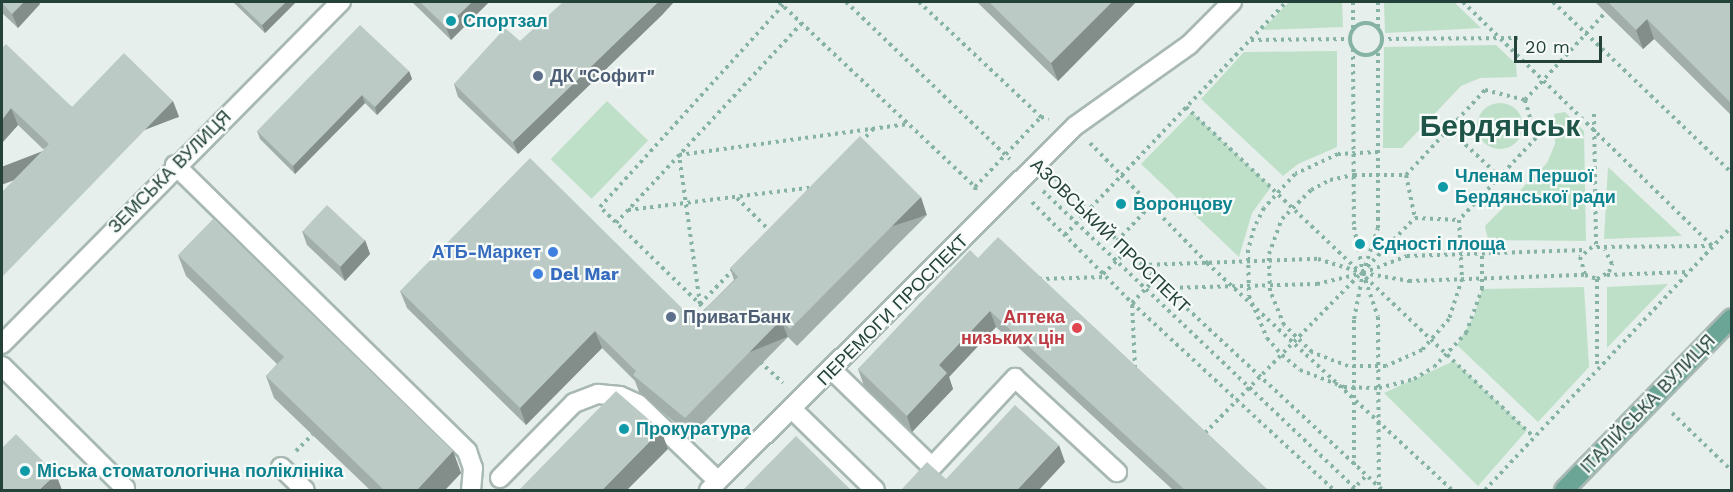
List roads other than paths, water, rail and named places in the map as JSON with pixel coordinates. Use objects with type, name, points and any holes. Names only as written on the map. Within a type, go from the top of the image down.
[{"type":"main road","name":"ІТАЛІЙСЬКА ВУЛИЦЯ","points":[[1564,490],[1731,318]]},
{"type":"street","name":"ЗЕМСЬКА ВУЛИЦЯ","points":[[2,344],[175,165],[341,2]]},
{"type":"street","name":"ПЕРЕМОГИ ПРОСПЕКТ","points":[[714,486],[980,224],[1075,126],[1189,45],[1232,2]]},
{"type":"street","points":[[175,165],[467,451],[473,468],[471,490]]},
{"type":"street","points":[[2,366],[125,488],[122,490]]},
{"type":"street","points":[[832,370],[932,467],[1014,378],[1117,472]]},
{"type":"street","points":[[500,478],[574,403],[598,394],[620,396],[638,404],[714,486]]},
{"type":"street","points":[[797,405],[875,490]]},
{"type":"street","points":[[280,467],[305,490]]},
{"type":"place","name":"Спортзал","points":[[451,21]]},
{"type":"place","name":"ДК \"Софит\"","points":[[538,76]]},
{"type":"place","name":"Членам Першої Бердянської ради","points":[[1443,187]]},
{"type":"place","name":"Воронцову","points":[[1121,204]]},
{"type":"place","name":"Єдності площа","points":[[1360,244]]},
{"type":"place","name":"АТБ-Маркет","points":[[553,252]]},
{"type":"place","name":"Del Mar","points":[[538,274]]},
{"type":"place","name":"ПриватБанк","points":[[671,317]]},
{"type":"place","name":"Аптека низьких цін","points":[[1077,328]]},
{"type":"place","name":"Прокуратура","points":[[624,429]]},
{"type":"place","name":"Міська стоматологічна поліклініка","points":[[25,471]]},
{"type":"district","name":"Бердянськ","points":[[1500,126]]}]
